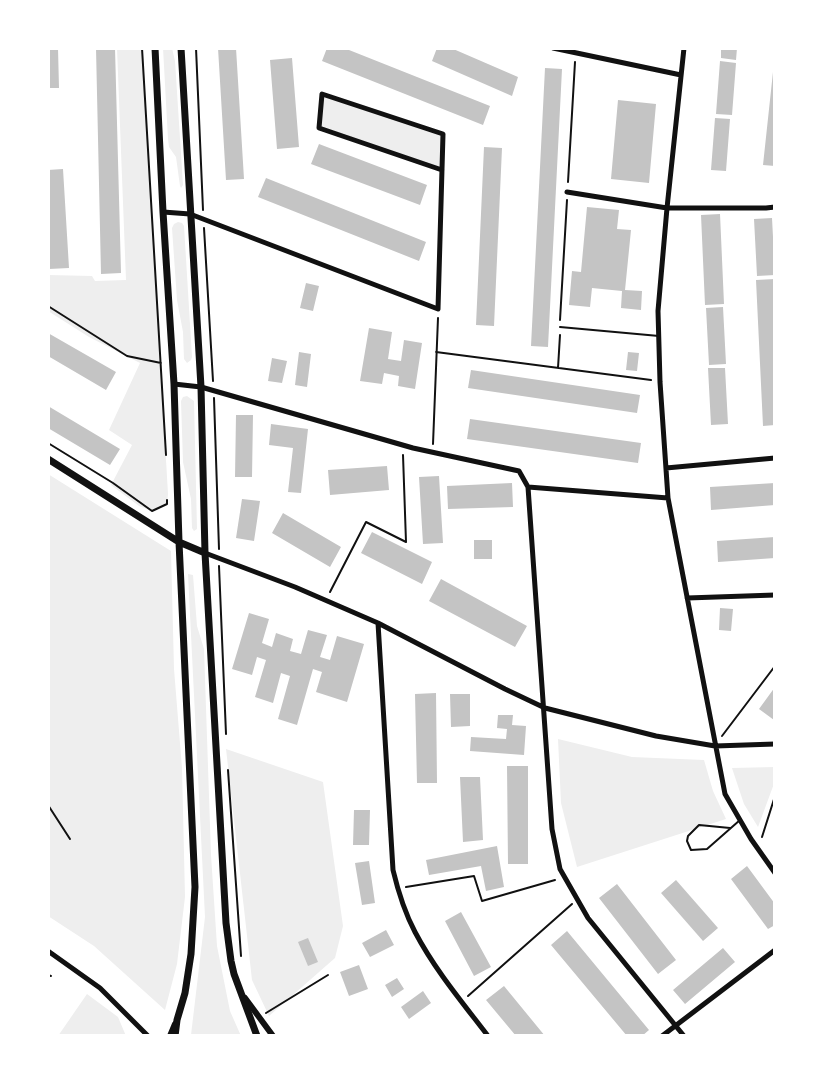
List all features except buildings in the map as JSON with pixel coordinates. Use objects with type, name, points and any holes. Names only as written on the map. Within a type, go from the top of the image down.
[{"type":"main road","points":[[155,48],[174,384],[195,887],[191,954],[175,1036]]},
{"type":"main road","points":[[181,48],[201,387],[205,553],[226,924],[231,961],[257,1036]]},
{"type":"main road","points":[[48,459],[179,542],[205,553]]},
{"type":"street","points":[[553,48],[681,75]]},
{"type":"street","points":[[684,48],[658,311],[668,498],[725,794],[775,873]]},
{"type":"street","points":[[163,212],[190,214],[438,309],[442,170],[443,134],[322,94],[319,128],[442,170]]},
{"type":"street","points":[[567,192],[667,208],[775,207]]},
{"type":"street","points":[[174,384],[201,387],[433,453],[519,471],[528,488],[552,829],[560,869],[588,918],[684,1036]]},
{"type":"street","points":[[666,468],[775,458]]},
{"type":"street","points":[[528,488],[668,498]]},
{"type":"street","points":[[205,553],[326,600],[378,623],[544,708],[656,736],[715,746],[775,744]]},
{"type":"street","points":[[687,598],[775,595]]},
{"type":"street","points":[[378,623],[393,870],[398,889],[414,930],[435,967],[488,1036]]},
{"type":"street","points":[[662,1036],[775,950]]},
{"type":"street","points":[[48,951],[100,988],[146,1035]]},
{"type":"street","points":[[241,993],[273,1036]]},
{"type":"street","points":[[170,1036],[177,1020]]},
{"type":"lane","points":[[560,327],[659,336]]},
{"type":"lane","points":[[730,828],[699,825],[688,836],[687,841],[691,850],[707,849],[740,820]]},
{"type":"path","points":[[142,48],[166,459]]},
{"type":"path","points":[[558,368],[576,52]]},
{"type":"path","points":[[48,306],[127,356],[173,366]]},
{"type":"path","points":[[433,453],[438,309]]},
{"type":"path","points":[[436,352],[660,382]]},
{"type":"path","points":[[48,443],[113,483],[152,511],[167,504],[168,494]]},
{"type":"path","points":[[326,600],[366,522],[406,542],[403,445]]},
{"type":"path","points":[[715,746],[775,666]]},
{"type":"path","points":[[758,849],[775,796]]},
{"type":"path","points":[[48,805],[70,839]]},
{"type":"path","points":[[398,889],[474,876],[482,901],[565,877]]},
{"type":"path","points":[[461,1001],[577,899]]},
{"type":"shaded area","points":[[117,48],[142,48],[168,494],[167,504],[152,511],[139,506],[111,485],[132,445],[109,430],[140,363],[89,337],[48,311],[48,275],[92,276],[95,281],[126,280]]},
{"type":"shaded area","points":[[163,48],[172,48],[175,61],[183,185],[181,188],[176,157],[169,147]]},
{"type":"shaded area","points":[[322,94],[443,134],[442,170],[319,128]]},
{"type":"shaded area","points":[[178,222],[184,226],[192,357],[187,363],[184,359],[183,332],[177,300],[172,228]]},
{"type":"shaded area","points":[[187,396],[194,401],[197,529],[194,531],[191,499],[183,462],[181,401]]},
{"type":"shaded area","points":[[48,474],[171,551],[174,669],[182,768],[185,897],[177,964],[165,1010],[94,946],[48,916]]},
{"type":"shaded area","points":[[188,574],[193,575],[197,626],[204,649],[211,855],[217,946],[230,1011],[241,1036],[191,1036],[205,917]]},
{"type":"shaded area","points":[[558,739],[632,757],[704,760],[713,791],[726,819],[577,867],[561,803]]},
{"type":"shaded area","points":[[226,749],[323,782],[343,926],[335,958],[269,1016],[252,980]]},
{"type":"shaded area","points":[[775,767],[775,781],[758,827],[744,804],[732,768]]},
{"type":"shaded area","points":[[87,994],[118,1017],[126,1036],[58,1036]]}]
